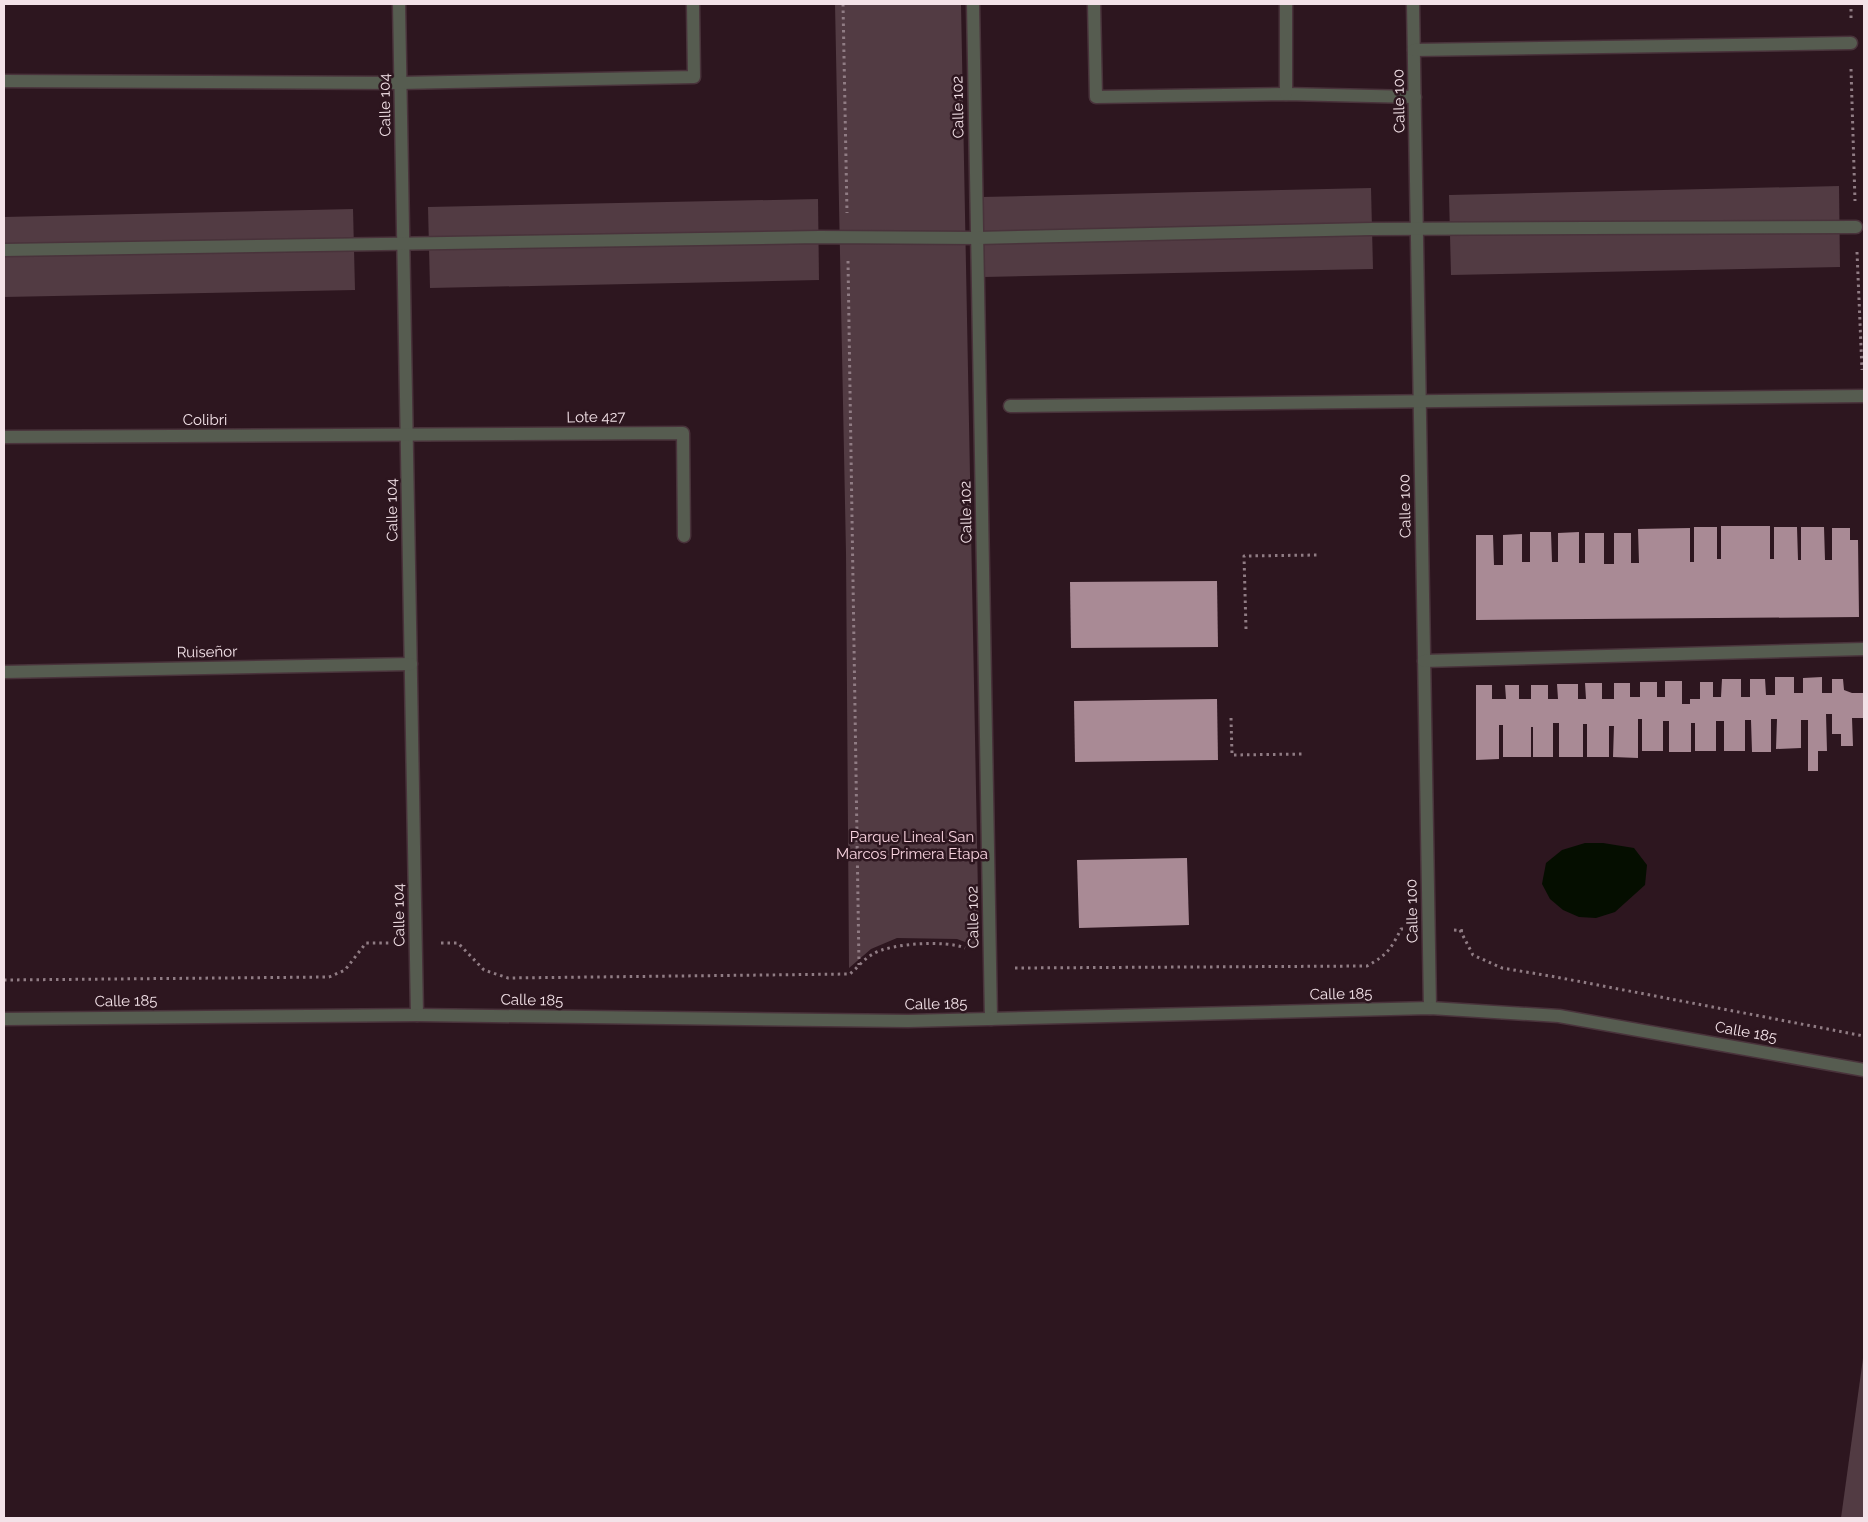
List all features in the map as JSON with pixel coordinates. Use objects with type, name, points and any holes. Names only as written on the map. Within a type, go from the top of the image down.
[{"type":"street","name":"Calle 104","points":[[399,4],[417,1015]]},
{"type":"street","points":[[4,81],[400,83],[694,77],[693,4]]},
{"type":"street","name":"Calle 102","points":[[973,4],[991,1019]]},
{"type":"street","points":[[1094,4],[1096,97],[1286,94],[1415,97]]},
{"type":"street","points":[[1286,4],[1286,94]]},
{"type":"street","name":"Calle 100","points":[[1413,4],[1430,1008]]},
{"type":"street","points":[[1414,50],[1851,43]]},
{"type":"street","points":[[4,250],[847,237],[977,238],[1417,229],[1856,227]]},
{"type":"street","points":[[1010,406],[1863,396]]},
{"type":"street","name":"Lote 427","points":[[407,435],[683,433],[684,536]]},
{"type":"street","name":"Colibri","points":[[4,438],[407,435]]},
{"type":"street","points":[[1424,661],[1864,649]]},
{"type":"street","name":"Ruiseñor","points":[[4,672],[411,664]]},
{"type":"street","name":"Calle 185","points":[[4,1019],[417,1015],[889,1020],[1430,1008],[1559,1016],[1864,1070]]},
{"type":"path","points":[[843,4],[860,966]]},
{"type":"path","points":[[1246,629],[1244,556],[1317,555]]},
{"type":"path","points":[[1231,718],[1232,755],[1304,754]]},
{"type":"path","points":[[458,943],[484,970],[508,978],[850,974],[873,953],[904,945],[956,944],[1017,969],[1368,966],[1383,958],[1401,930]]},
{"type":"path","points":[[1460,930],[1473,955],[1502,968],[1864,1036]]},
{"type":"path","points":[[4,980],[329,977],[345,970],[366,943]]},
{"type":"green space","name":"Parque Lineal San Marcos Primera Etapa","points":[[835,4],[961,4],[979,947],[957,939],[897,938],[871,949],[849,968],[846,553]]},
{"type":"green space","points":[[1839,186],[1840,267],[1451,275],[1449,195]]},
{"type":"green space","points":[[1371,188],[1373,269],[984,277],[981,197]]},
{"type":"green space","points":[[818,199],[819,280],[430,288],[428,207]]},
{"type":"green space","points":[[353,209],[355,290],[4,297],[4,217]]},
{"type":"green space","points":[[1864,1351],[1864,1518],[1841,1518]]},
{"type":"shaded area","points":[[1585,843],[1603,843],[1634,848],[1647,865],[1645,885],[1615,912],[1596,918],[1579,917],[1563,910],[1550,899],[1542,884],[1546,863],[1562,850]]},
{"type":"building","points":[[1721,526],[1770,526],[1770,559],[1774,559],[1774,527],[1797,527],[1798,560],[1801,560],[1801,527],[1824,527],[1825,560],[1832,560],[1832,528],[1850,528],[1850,540],[1858,540],[1859,617],[1476,620],[1476,535],[1493,535],[1494,565],[1503,565],[1503,535],[1522,534],[1522,562],[1530,562],[1530,532],[1551,532],[1552,562],[1558,562],[1558,533],[1579,532],[1579,563],[1585,563],[1585,533],[1604,533],[1604,564],[1614,564],[1614,533],[1631,533],[1631,563],[1639,563],[1638,529],[1690,528],[1690,562],[1694,562],[1694,527],[1717,527],[1717,559],[1721,559]]},
{"type":"building","points":[[1217,581],[1218,647],[1071,648],[1070,582]]},
{"type":"building","points":[[1775,677],[1794,677],[1794,693],[1803,693],[1803,678],[1822,677],[1822,693],[1832,693],[1832,679],[1843,679],[1844,690],[1852,693],[1863,693],[1863,718],[1852,718],[1853,746],[1841,746],[1841,734],[1832,734],[1832,714],[1826,714],[1827,751],[1818,751],[1818,771],[1808,771],[1808,720],[1801,720],[1801,748],[1776,749],[1777,719],[1771,719],[1771,752],[1752,752],[1751,720],[1745,720],[1745,751],[1724,751],[1724,721],[1716,721],[1716,751],[1695,751],[1695,723],[1691,723],[1691,752],[1669,752],[1669,721],[1663,721],[1663,751],[1642,751],[1642,719],[1638,719],[1638,758],[1613,757],[1614,726],[1609,726],[1609,757],[1587,757],[1587,724],[1583,724],[1583,757],[1559,757],[1559,723],[1553,723],[1553,757],[1533,757],[1533,727],[1531,727],[1531,757],[1503,757],[1503,725],[1499,725],[1499,759],[1476,760],[1476,685],[1492,685],[1492,699],[1506,699],[1505,685],[1519,685],[1519,699],[1531,699],[1531,685],[1548,685],[1548,699],[1558,699],[1557,684],[1578,684],[1578,699],[1586,699],[1585,683],[1602,683],[1602,699],[1614,699],[1614,683],[1630,683],[1630,697],[1640,697],[1640,682],[1657,682],[1657,697],[1665,697],[1665,681],[1682,681],[1682,704],[1690,704],[1690,699],[1700,699],[1700,682],[1713,682],[1713,697],[1721,697],[1722,679],[1741,679],[1741,697],[1750,697],[1750,679],[1765,679],[1766,695],[1775,695]]},
{"type":"building","points":[[1217,699],[1218,760],[1075,762],[1074,701]]},
{"type":"building","points":[[1187,858],[1189,925],[1079,928],[1077,860]]}]
